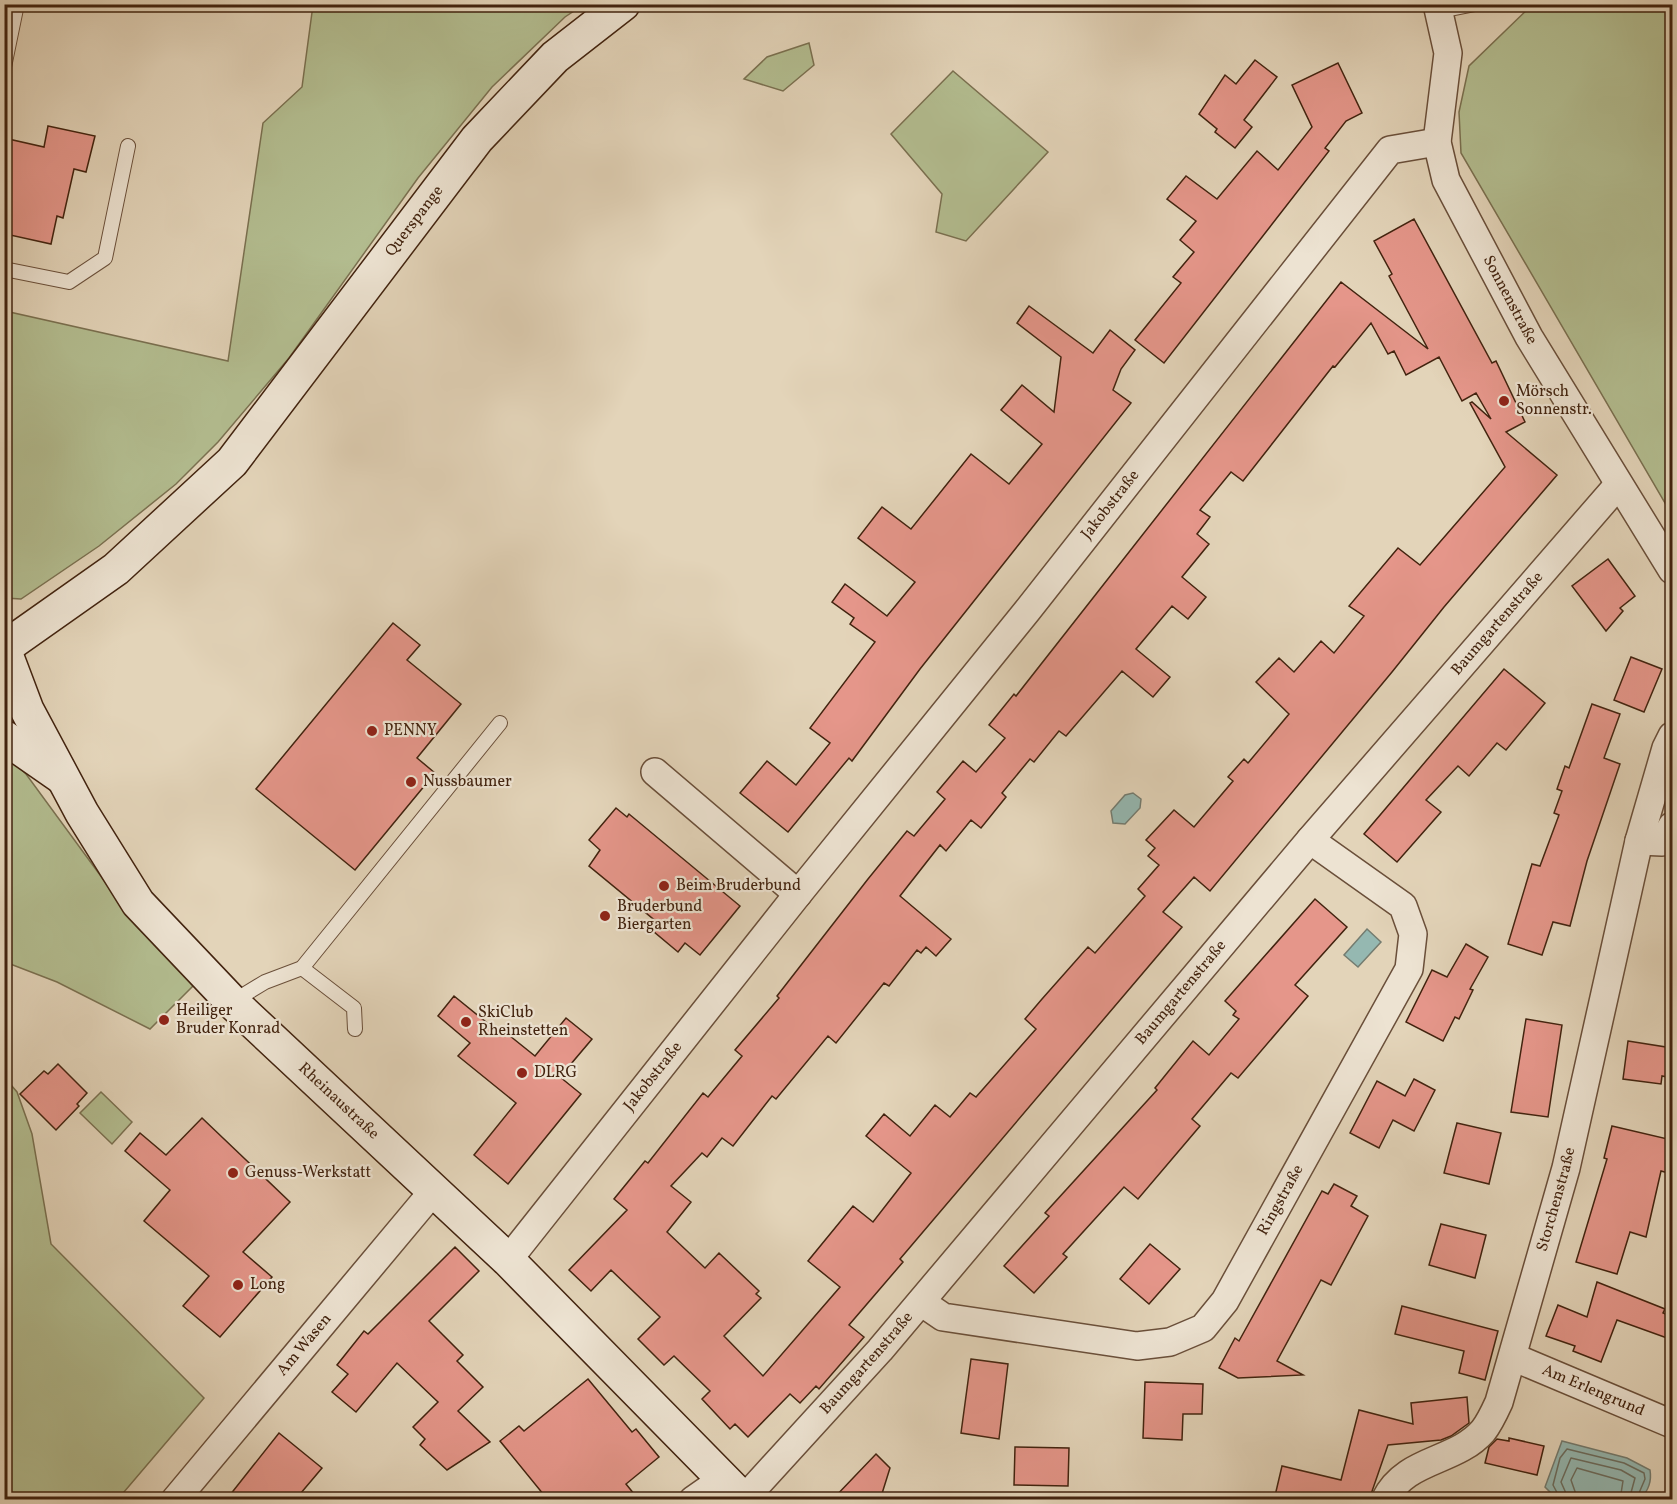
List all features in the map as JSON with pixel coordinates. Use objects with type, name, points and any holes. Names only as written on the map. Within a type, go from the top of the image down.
[{"type":"street","name":"Querspange","points":[[4,648],[116,569],[232,462],[477,139],[555,57],[623,4]]},
{"type":"street","name":"Sonnenstraße","points":[[1439,8],[1448,53],[1437,142],[1446,180],[1523,327],[1672,570]]},
{"type":"street","name":"Jakobstraße","points":[[508,1260],[798,894],[1027,611],[1390,150],[1437,142]]},
{"type":"street","name":"Baumgartenstraße","points":[[693,1500],[737,1492],[921,1302],[1310,840],[1618,485]]},
{"type":"street","name":"Rheinaustraße","points":[[4,648],[27,710],[82,813],[138,903],[232,1002],[508,1260],[737,1492]]},
{"type":"street","name":"Storchenstraße","points":[[1385,1500],[1400,1477],[1423,1463],[1460,1448],[1481,1433],[1499,1402],[1566,1168],[1639,841],[1666,748],[1672,736]]},
{"type":"street","points":[[4,737],[64,778]]},
{"type":"street","points":[[655,772],[798,894]]},
{"type":"street","points":[[1639,841],[1662,842],[1672,826]]},
{"type":"street","name":"Ringstraße","points":[[921,1302],[943,1317],[1137,1346],[1170,1342],[1203,1328],[1226,1301],[1409,969],[1413,934],[1403,906],[1310,840]]},
{"type":"street","name":"Am Wasen","points":[[175,1500],[435,1190]]},
{"type":"street","name":"Am Erlengrund","points":[[1513,1358],[1672,1424]]},
{"type":"lane","points":[[4,67],[17,4]]},
{"type":"lane","points":[[1439,8],[1475,4]]},
{"type":"lane","points":[[4,269],[69,282],[105,258],[128,146]]},
{"type":"lane","points":[[232,1002],[265,982],[302,968],[500,723]]},
{"type":"lane","points":[[302,968],[354,1008],[355,1029]]},
{"type":"green space","points":[[313,5],[583,5],[565,17],[492,87],[418,178],[289,358],[218,442],[176,484],[99,546],[21,599],[5,598],[5,311],[228,361],[263,123],[302,87]]},
{"type":"green space","points":[[1532,5],[1672,5],[1672,515],[1461,153],[1459,112],[1469,66]]},
{"type":"green space","points":[[809,43],[814,65],[783,91],[744,79],[767,57]]},
{"type":"green space","points":[[953,71],[1048,152],[966,241],[936,232],[942,194],[891,134]]},
{"type":"green space","points":[[4,753],[26,774],[122,905],[195,984],[150,1029],[57,982],[5,962]]},
{"type":"green space","points":[[5,1078],[17,1092],[32,1134],[51,1244],[204,1398],[118,1499],[5,1499]]},
{"type":"green space","points":[[101,1092],[132,1122],[112,1144],[80,1113]]},
{"type":"water","points":[[1133,793],[1141,799],[1140,808],[1125,824],[1113,823],[1111,811],[1125,795]]},
{"type":"water","points":[[1367,929],[1381,942],[1358,967],[1344,955]]},
{"type":"water","points":[[1562,1441],[1627,1458],[1650,1470],[1650,1482],[1646,1492],[1641,1499],[1557,1499],[1545,1487]]},
{"type":"building","points":[[1255,60],[1277,77],[1244,120],[1252,127],[1235,148],[1215,132],[1217,129],[1199,114],[1225,75],[1236,84]]},
{"type":"building","points":[[1338,63],[1362,113],[1346,121],[1325,148],[1329,151],[1164,363],[1135,340],[1181,283],[1173,277],[1194,252],[1180,240],[1196,221],[1167,199],[1186,176],[1217,199],[1257,151],[1278,170],[1312,127],[1292,85]]},
{"type":"building","points":[[48,126],[95,136],[86,172],[74,169],[63,218],[57,216],[51,244],[10,235],[11,230],[4,228],[4,138],[44,147]]},
{"type":"building","points":[[1414,219],[1492,363],[1496,361],[1525,422],[1506,432],[1557,475],[1444,607],[1210,891],[1194,877],[1163,912],[1182,927],[900,1259],[903,1262],[849,1325],[864,1337],[819,1389],[816,1386],[800,1403],[790,1394],[748,1437],[735,1424],[730,1429],[702,1399],[710,1391],[674,1356],[664,1365],[638,1339],[660,1317],[611,1270],[591,1291],[569,1270],[627,1210],[614,1199],[645,1161],[648,1163],[703,1093],[708,1097],[742,1056],[735,1050],[779,998],[777,996],[868,879],[907,831],[914,836],[945,799],[937,792],[963,761],[976,772],[1005,738],[989,725],[1014,694],[1016,696],[1341,282],[1428,349],[1389,276],[1392,274],[1374,241]],"holes":[[[1371,323],[1388,354],[1394,351],[1406,375],[1439,357],[1462,401],[1476,393],[1491,419],[1472,402],[1470,403],[1505,467],[1420,565],[1398,548],[1349,606],[1364,616],[1334,653],[1321,641],[1294,672],[1279,658],[1256,682],[1289,714],[1248,763],[1244,759],[1228,777],[1233,781],[1194,827],[1174,810],[1146,840],[1155,848],[1148,856],[1159,865],[1138,889],[1145,896],[1095,953],[1088,947],[1025,1019],[1036,1029],[976,1097],[970,1093],[950,1117],[935,1105],[910,1136],[884,1114],[866,1136],[911,1173],[873,1222],[853,1206],[808,1261],[840,1287],[763,1376],[724,1336],[761,1298],[756,1294],[759,1291],[719,1253],[705,1268],[667,1232],[691,1202],[671,1186],[702,1153],[707,1157],[722,1138],[733,1146],[772,1096],[776,1099],[828,1036],[836,1043],[884,983],[889,986],[917,950],[921,953],[926,947],[936,956],[951,939],[900,896],[940,845],[946,851],[971,820],[981,828],[1006,797],[1002,793],[1030,759],[1034,762],[1059,731],[1066,736],[1122,671],[1153,697],[1170,677],[1136,649],[1172,606],[1188,619],[1206,597],[1182,577],[1209,544],[1197,534],[1210,517],[1200,510],[1231,472],[1243,481],[1333,366],[1335,367]]]},
{"type":"building","points":[[1029,306],[1093,353],[1110,330],[1135,350],[1121,369],[1113,390],[1131,403],[920,669],[852,761],[849,758],[788,832],[740,793],[767,761],[796,785],[830,743],[810,728],[875,642],[850,624],[854,618],[832,602],[845,584],[887,616],[915,582],[858,538],[882,507],[911,529],[971,454],[1009,484],[1042,444],[1001,410],[1022,385],[1054,412],[1061,357],[1017,323]]},
{"type":"building","points":[[1608,559],[1635,596],[1620,608],[1623,611],[1606,631],[1572,586]]},
{"type":"building","name":"PENNY","points":[[393,623],[420,645],[407,660],[461,704],[417,758],[435,773],[355,870],[256,789]]},
{"type":"building","points":[[1631,657],[1662,669],[1644,712],[1614,700]]},
{"type":"building","points":[[1504,669],[1545,703],[1506,750],[1497,743],[1469,776],[1458,766],[1426,800],[1441,812],[1397,862],[1364,834]]},
{"type":"building","points":[[1592,704],[1620,714],[1604,758],[1620,764],[1587,861],[1570,926],[1553,922],[1542,955],[1508,944],[1532,864],[1540,866],[1559,815],[1554,813],[1562,791],[1557,789],[1565,766],[1569,768]]},
{"type":"building","name":"Beim Bruderbund","points":[[616,808],[627,817],[629,814],[740,906],[700,955],[685,943],[678,952],[653,931],[658,923],[589,866],[600,850],[589,840]]},
{"type":"building","points":[[1315,899],[1347,927],[1295,985],[1308,996],[1238,1078],[1231,1073],[1192,1119],[1200,1126],[1138,1199],[1124,1187],[1063,1254],[1067,1257],[1034,1293],[1004,1266],[1049,1216],[1045,1213],[1157,1090],[1155,1088],[1193,1041],[1209,1055],[1239,1019],[1233,1015],[1236,1011],[1225,1001]]},
{"type":"building","points":[[1466,944],[1488,957],[1470,989],[1473,990],[1459,1019],[1455,1017],[1443,1041],[1406,1022],[1432,970],[1447,977]]},
{"type":"building","points":[[454,996],[502,1035],[505,1032],[535,1056],[566,1018],[592,1039],[560,1077],[581,1094],[508,1184],[474,1155],[516,1103],[458,1056],[470,1043],[438,1016]]},
{"type":"building","points":[[1526,1019],[1562,1025],[1548,1117],[1511,1112]]},
{"type":"building","points":[[1628,1041],[1672,1048],[1672,1078],[1662,1076],[1661,1084],[1623,1079]]},
{"type":"building","points":[[58,1064],[87,1093],[77,1104],[79,1106],[56,1130],[20,1094],[44,1071],[48,1074]]},
{"type":"building","points":[[1414,1079],[1435,1090],[1414,1131],[1393,1120],[1379,1148],[1350,1133],[1377,1081],[1405,1096]]},
{"type":"building","points":[[202,1118],[290,1202],[243,1252],[272,1277],[220,1337],[183,1306],[209,1276],[144,1221],[170,1190],[125,1151],[140,1133],[166,1155]]},
{"type":"building","points":[[1457,1123],[1501,1133],[1489,1184],[1444,1173]]},
{"type":"building","points":[[1612,1126],[1672,1140],[1672,1174],[1661,1171],[1646,1237],[1630,1232],[1617,1274],[1576,1262],[1607,1159],[1604,1158]]},
{"type":"building","points":[[1334,1184],[1357,1196],[1351,1206],[1368,1216],[1331,1285],[1321,1280],[1277,1361],[1303,1375],[1238,1378],[1219,1368],[1235,1338],[1239,1341],[1322,1191],[1328,1194]]},
{"type":"building","points":[[1441,1224],[1486,1235],[1475,1278],[1429,1265]]},
{"type":"building","points":[[1150,1244],[1180,1269],[1149,1304],[1120,1279]]},
{"type":"building","points":[[455,1247],[479,1271],[429,1321],[463,1355],[457,1361],[483,1387],[458,1411],[490,1442],[447,1470],[420,1445],[425,1439],[413,1427],[438,1402],[397,1363],[356,1412],[332,1392],[348,1374],[337,1365],[364,1331],[368,1334]]},
{"type":"building","points":[[1597,1282],[1665,1309],[1663,1313],[1672,1317],[1667,1338],[1617,1320],[1601,1362],[1573,1351],[1575,1346],[1546,1336],[1558,1305],[1587,1317]]},
{"type":"building","points":[[1402,1306],[1498,1331],[1485,1380],[1459,1373],[1464,1351],[1395,1334]]},
{"type":"building","points":[[971,1359],[1008,1364],[999,1439],[961,1433]]},
{"type":"building","points":[[588,1379],[632,1432],[636,1429],[659,1457],[626,1484],[639,1500],[548,1500],[500,1441],[519,1426],[524,1431]]},
{"type":"building","points":[[1145,1382],[1203,1384],[1202,1414],[1183,1414],[1182,1440],[1143,1438]]},
{"type":"building","points":[[1467,1397],[1469,1423],[1451,1436],[1441,1440],[1388,1445],[1369,1500],[1274,1500],[1282,1466],[1341,1480],[1359,1410],[1413,1424],[1411,1403]]},
{"type":"building","points":[[279,1433],[322,1468],[295,1500],[226,1500]]},
{"type":"building","points":[[1509,1438],[1544,1446],[1537,1475],[1485,1463],[1489,1447],[1497,1439],[1509,1441]]},
{"type":"building","points":[[1015,1447],[1069,1448],[1068,1486],[1014,1485]]},
{"type":"building","points":[[876,1454],[890,1468],[880,1500],[832,1500]]},
{"type":"place","name":"Mörsch Sonnenstr.","points":[[1504,401]]},
{"type":"place","name":"PENNY","points":[[372,731]]},
{"type":"place","name":"Nussbaumer","points":[[411,782]]},
{"type":"place","name":"Beim Bruderbund","points":[[664,886]]},
{"type":"place","name":"Bruderbund Biergarten","points":[[605,916]]},
{"type":"place","name":"Heiliger Bruder Konrad","points":[[164,1020]]},
{"type":"place","name":"SkiClub Rheinstetten","points":[[466,1022]]},
{"type":"place","name":"DLRG","points":[[522,1073]]},
{"type":"place","name":"Genuss-Werkstatt","points":[[233,1173]]},
{"type":"place","name":"Long","points":[[238,1285]]}]
